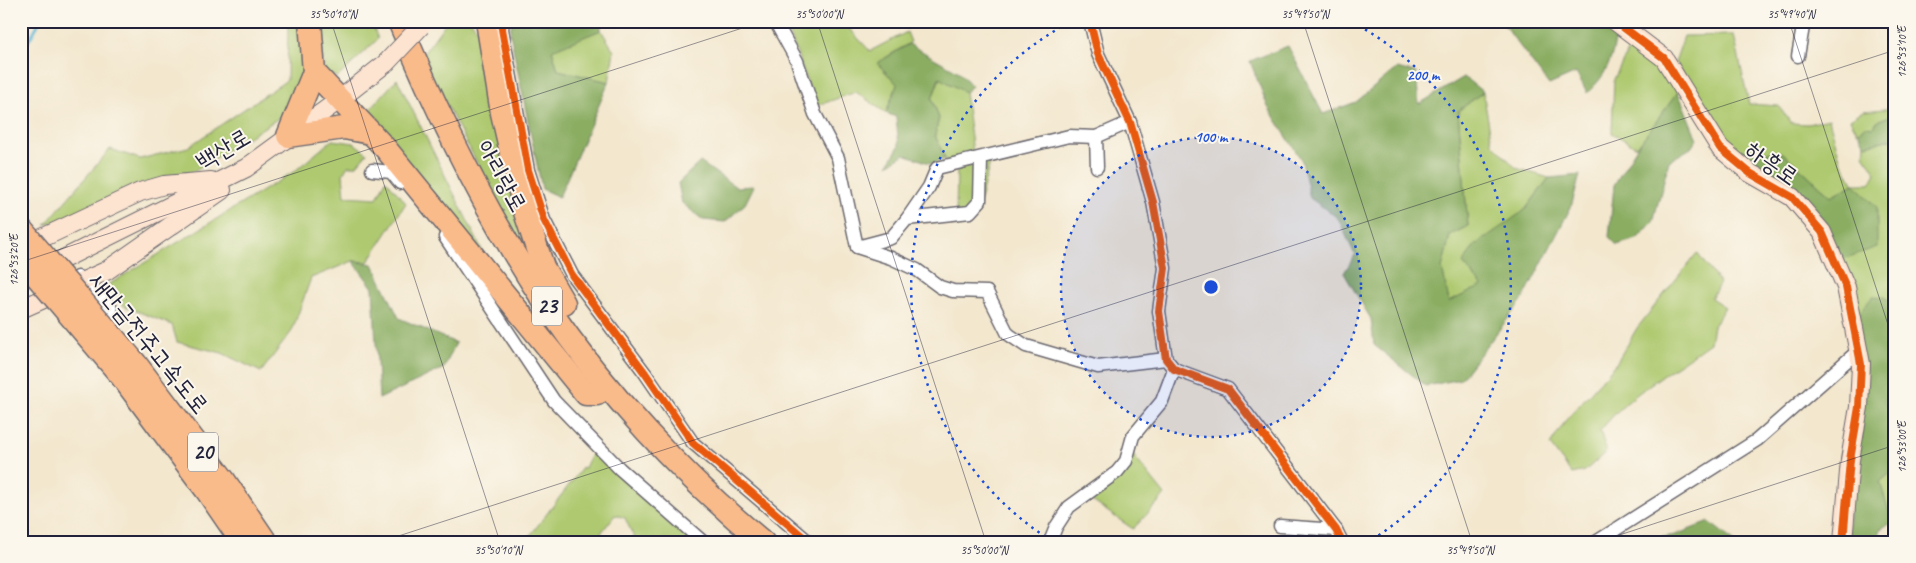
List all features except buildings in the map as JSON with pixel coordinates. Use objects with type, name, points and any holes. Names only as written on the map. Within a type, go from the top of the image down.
[{"type":"highway","points":[[288,136],[314,72],[310,21]]},
{"type":"highway","name":"아리랑로","points":[[385,21],[424,112],[458,180],[504,260],[597,394],[631,433],[702,506],[743,542]]},
{"type":"highway","points":[[487,21],[502,113],[524,209],[543,268],[587,344],[584,355]]},
{"type":"highway","name":"아리랑로","points":[[415,23],[460,156],[512,249],[548,306],[620,400],[677,462],[734,518],[763,542]]},
{"type":"highway","points":[[314,72],[411,179],[586,394],[597,394]]},
{"type":"highway","points":[[288,136],[344,128],[371,133]]},
{"type":"highway","name":"새만금전주고속도로","points":[[24,247],[224,480],[266,542]]},
{"type":"highway","name":"새만금전주고속도로","points":[[129,371],[242,542]]},
{"type":"main road","name":"하흥로","points":[[1616,21],[1664,58],[1720,148],[1750,173],[1792,197],[1822,232],[1846,286],[1861,364],[1859,407],[1850,460],[1843,542]]},
{"type":"main road","name":"백산로","points":[[21,280],[246,168],[339,100],[386,62],[415,23]]},
{"type":"main road","points":[[21,309],[80,279],[106,271],[237,179],[246,168]]},
{"type":"main road","points":[[24,247],[140,192],[164,185],[221,180]]},
{"type":"street","points":[[503,21],[502,29],[528,170],[544,220],[572,275],[646,372],[693,443],[809,542]]},
{"type":"street","points":[[775,21],[797,60],[815,114],[838,158],[857,247]]},
{"type":"street","points":[[1050,542],[1056,527],[1069,508],[1117,472],[1126,461],[1133,436],[1162,401],[1170,364],[1159,311],[1165,268],[1154,202],[1130,122],[1098,54],[1090,21]]},
{"type":"street","points":[[1798,56],[1804,21]]},
{"type":"street","points":[[857,247],[892,238],[929,187],[937,168],[1069,136],[1096,137],[1130,122]]},
{"type":"street","points":[[1096,137],[1097,167]]},
{"type":"street","points":[[907,218],[970,212],[980,201],[981,158]]},
{"type":"street","points":[[372,170],[391,172],[444,236],[554,401],[620,469],[703,542]]},
{"type":"street","points":[[857,247],[891,258],[918,270],[940,286],[952,291],[987,292],[1008,334],[1026,346],[1098,367],[1170,364],[1228,389],[1336,530],[1342,542]]},
{"type":"street","points":[[80,279],[110,306],[114,322]]},
{"type":"street","points":[[1596,542],[1758,440],[1858,351]]},
{"type":"street","points":[[1280,526],[1336,530]]},
{"type":"green space","points":[[288,21],[302,21],[307,68],[291,102],[279,118],[188,175],[45,225],[110,149],[140,159],[188,147],[287,80]]},
{"type":"green space","points":[[319,21],[371,21],[378,39],[338,77],[325,73]]},
{"type":"green space","points":[[447,21],[471,21],[480,33],[533,268],[421,57]]},
{"type":"green space","points":[[512,21],[601,21],[601,30],[552,50],[558,70],[609,82],[559,197],[542,189],[510,33]]},
{"type":"green space","points":[[819,21],[842,21],[870,51],[907,32],[911,42],[877,63],[897,84],[886,113],[856,92],[816,106],[790,34]]},
{"type":"green space","points":[[1501,21],[1603,21],[1617,30],[1605,72],[1587,93],[1576,73],[1549,85]]},
{"type":"green space","points":[[601,30],[614,51],[609,82],[558,70],[552,49]]},
{"type":"green space","points":[[1734,35],[1749,104],[1779,106],[1791,123],[1808,124],[1829,119],[1840,159],[1854,184],[1870,184],[1876,173],[1864,155],[1865,145],[1893,139],[1895,141],[1895,310],[1885,297],[1857,316],[1843,259],[1831,196],[1783,153],[1737,151],[1723,139],[1675,62],[1684,36]]},
{"type":"green space","points":[[1633,41],[1672,78],[1678,92],[1637,147],[1612,133],[1614,79]]},
{"type":"green space","points":[[909,44],[959,72],[972,86],[965,92],[939,78],[932,99],[939,118],[935,135],[945,159],[932,164],[904,154],[888,165],[899,146],[896,117],[886,113],[897,84],[877,63]]},
{"type":"green space","points":[[1288,46],[1323,114],[1356,102],[1397,68],[1416,73],[1419,104],[1464,77],[1483,92],[1458,111],[1468,226],[1450,235],[1442,268],[1449,302],[1482,286],[1463,263],[1475,245],[1525,210],[1549,178],[1580,175],[1571,207],[1523,299],[1461,379],[1426,386],[1374,345],[1371,319],[1344,273],[1355,255],[1338,218],[1310,198],[1302,161],[1268,107],[1250,61]]},
{"type":"green space","points":[[940,78],[965,92],[973,153],[990,163],[976,214],[956,214],[957,169],[945,159],[935,135],[939,118],[932,99]]},
{"type":"green space","points":[[397,79],[489,264],[363,117]]},
{"type":"green space","points":[[1483,92],[1492,143],[1516,168],[1549,178],[1525,210],[1463,263],[1483,286],[1449,302],[1442,268],[1450,235],[1468,226],[1458,111]]},
{"type":"green space","points":[[1678,92],[1697,139],[1691,148],[1669,161],[1653,222],[1637,239],[1617,245],[1609,237],[1614,185],[1637,147]]},
{"type":"green space","points":[[1895,108],[1895,114],[1877,121],[1874,127],[1864,126],[1858,133],[1850,119],[1863,111]]},
{"type":"green space","points":[[1895,114],[1895,138],[1865,145],[1859,133],[1864,126],[1874,127],[1877,121]]},
{"type":"green space","points":[[332,140],[354,143],[367,153],[356,166],[348,166],[343,174],[345,196],[377,198],[386,180],[406,203],[368,262],[353,261],[311,278],[292,331],[261,372],[222,353],[177,342],[172,325],[124,306],[108,285],[295,171]]},
{"type":"green space","points":[[1737,151],[1783,153],[1831,196],[1854,184],[1877,207],[1877,247],[1843,259]]},
{"type":"green space","points":[[700,162],[736,187],[754,186],[745,204],[725,222],[703,220],[682,203],[678,183]]},
{"type":"green space","points":[[1697,253],[1720,283],[1711,298],[1725,307],[1713,326],[1710,343],[1652,383],[1612,417],[1600,431],[1607,451],[1585,471],[1572,474],[1550,445],[1566,420],[1615,365],[1637,328]]},
{"type":"green space","points":[[353,261],[373,264],[399,318],[456,343],[444,368],[379,399],[373,288]]},
{"type":"green space","points":[[1873,296],[1885,297],[1895,310],[1895,377],[1885,401],[1895,420],[1895,468],[1880,482],[1892,522],[1879,530],[1880,542],[1848,542],[1857,316]]},
{"type":"green space","points":[[591,454],[619,472],[700,542],[636,542],[625,518],[615,515],[594,542],[525,542],[583,467],[585,468]]},
{"type":"green space","points":[[1133,455],[1165,495],[1133,529],[1088,498],[1118,480]]},
{"type":"green space","points":[[1895,468],[1895,522],[1892,522],[1880,482]]},
{"type":"green space","points":[[1709,522],[1735,542],[1656,542],[1659,538],[1675,535]]},
{"type":"waterway","points":[[21,54],[40,21]]},
{"type":"cycle path","points":[[503,21],[502,29],[528,170],[544,220],[572,275],[645,373],[693,443],[809,542]]},
{"type":"cycle path","points":[[1090,21],[1098,54],[1130,122],[1153,202],[1165,268],[1159,311],[1166,359],[1174,369],[1228,389],[1336,530],[1342,542]]},
{"type":"cycle path","points":[[1615,21],[1664,58],[1720,148],[1750,173],[1792,197],[1822,232],[1846,287],[1861,364],[1859,407],[1850,460],[1843,542]]}]
